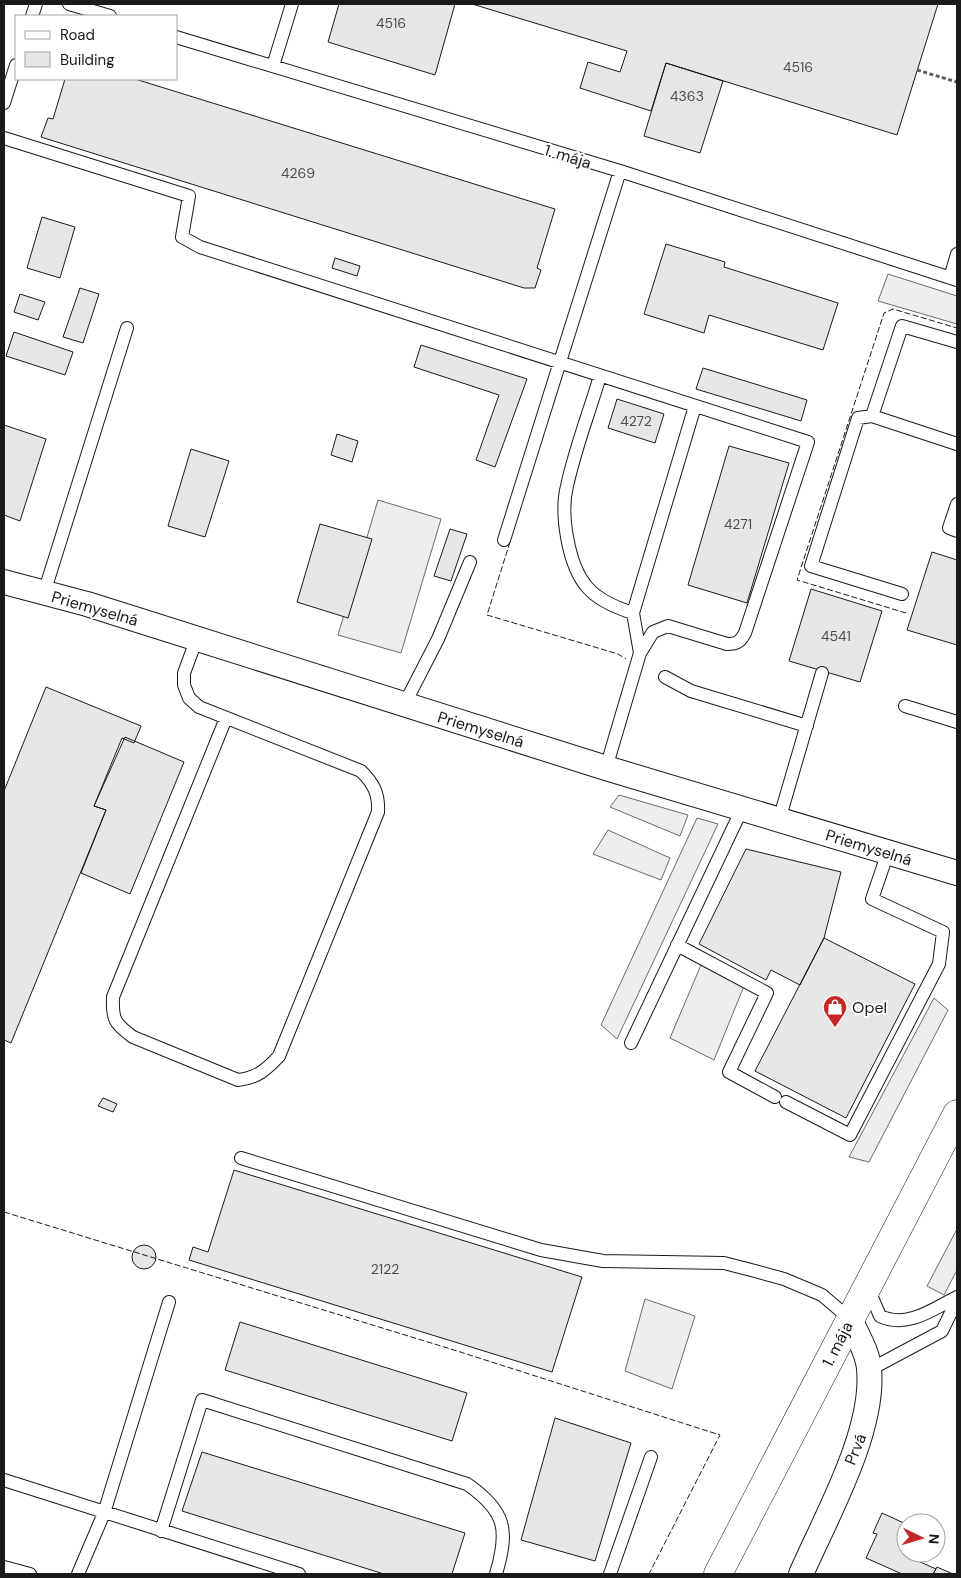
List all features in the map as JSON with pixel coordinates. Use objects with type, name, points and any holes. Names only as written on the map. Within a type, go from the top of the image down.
[{"type":"main road","name":"1. mája","points":[[718,1574],[957,1114]]},
{"type":"street","name":"Priemyselná","points":[[5,583],[197,638],[606,768],[957,873]]},
{"type":"street","name":"Prvá","points":[[800,1574],[864,1426],[870,1397],[868,1359],[850,1320]]},
{"type":"lane","points":[[69,4],[107,15]]},
{"type":"lane","points":[[273,66],[292,4]]},
{"type":"lane","name":"1. mája","points":[[178,38],[620,171],[954,279]]},
{"type":"lane","points":[[4,103],[15,68]]},
{"type":"lane","points":[[4,138],[189,196],[182,237],[200,248],[808,442],[745,634],[735,644],[727,644],[668,626],[653,632],[640,653],[606,768]]},
{"type":"lane","points":[[504,540],[620,171]]},
{"type":"lane","points":[[954,279],[957,254]]},
{"type":"lane","points":[[872,416],[902,326],[957,342]]},
{"type":"lane","points":[[44,593],[127,328]]},
{"type":"lane","points":[[600,376],[566,487],[564,521],[571,556],[587,587],[612,606],[633,613]]},
{"type":"lane","points":[[640,653],[633,613],[695,406]]},
{"type":"lane","points":[[902,594],[811,566],[858,418],[872,416],[957,444]]},
{"type":"lane","points":[[957,504],[949,528],[957,531]]},
{"type":"lane","points":[[404,705],[438,639],[470,562]]},
{"type":"lane","points":[[197,638],[184,673],[184,685],[189,698],[199,707],[361,771],[373,783],[378,798],[378,812],[279,1056],[265,1070],[252,1079],[238,1080],[133,1037],[119,1027],[112,1016],[113,997],[226,718]]},
{"type":"lane","points":[[779,820],[822,673]]},
{"type":"lane","points":[[665,677],[692,691],[807,726]]},
{"type":"lane","points":[[905,706],[957,722]]},
{"type":"lane","points":[[631,1043],[742,809]]},
{"type":"lane","points":[[677,945],[767,994],[729,1072],[850,1135],[938,964],[943,932],[872,899],[888,852]]},
{"type":"lane","points":[[241,1158],[542,1250],[603,1261],[724,1263],[755,1271],[784,1279],[822,1295],[850,1320]]},
{"type":"lane","points":[[867,1286],[880,1316],[898,1322],[918,1316],[957,1299]]},
{"type":"lane","points":[[870,1370],[942,1331],[957,1299]]},
{"type":"lane","points":[[78,1574],[104,1513],[170,1302]]},
{"type":"lane","points":[[161,1530],[202,1400],[467,1484],[484,1495],[497,1513],[504,1530],[504,1547],[496,1574]]},
{"type":"lane","points":[[610,1574],[651,1457]]},
{"type":"lane","points":[[4,1480],[299,1574]]},
{"type":"lane","points":[[4,1567],[30,1574]]},
{"type":"path","points":[[918,70],[957,82]]},
{"type":"shaded area","points":[[888,274],[957,296],[957,324],[878,301]]},
{"type":"shaded area","points":[[378,500],[441,519],[401,653],[338,635]]},
{"type":"shaded area","points":[[619,795],[688,815],[680,836],[610,807]]},
{"type":"shaded area","points":[[697,818],[718,824],[617,1039],[601,1025]]},
{"type":"shaded area","points":[[608,830],[670,858],[661,880],[593,854]]},
{"type":"shaded area","points":[[701,965],[744,986],[714,1060],[670,1038]]},
{"type":"shaded area","points":[[934,998],[948,1010],[869,1162],[849,1157]]},
{"type":"shaded area","points":[[957,1229],[957,1270],[944,1295],[927,1286]]},
{"type":"shaded area","points":[[645,1299],[695,1316],[672,1389],[625,1371]]},
{"type":"building","points":[[339,4],[455,4],[435,75],[328,42]]},
{"type":"building","points":[[472,4],[938,4],[897,135],[666,63],[651,111],[580,88],[588,62],[620,72],[627,51]]},
{"type":"building","points":[[666,63],[723,81],[700,153],[644,136]]},
{"type":"building","points":[[65,80],[138,80],[555,209],[537,268],[541,270],[535,288],[524,288],[41,137],[48,118],[53,119]]},
{"type":"building","points":[[42,217],[75,227],[60,278],[27,268]]},
{"type":"building","points":[[666,244],[725,262],[724,267],[838,303],[823,350],[709,315],[704,333],[644,314]]},
{"type":"building","points":[[335,258],[360,266],[357,276],[332,268]]},
{"type":"building","points":[[80,288],[99,294],[83,343],[63,337]]},
{"type":"building","points":[[20,294],[45,302],[38,320],[14,312]]},
{"type":"building","points":[[14,332],[73,352],[65,375],[6,356]]},
{"type":"building","points":[[421,345],[527,379],[495,467],[476,460],[499,395],[414,367]]},
{"type":"building","points":[[703,368],[807,400],[801,421],[696,389]]},
{"type":"building","points":[[617,399],[664,414],[655,443],[608,428]]},
{"type":"building","points":[[4,425],[46,439],[20,521],[4,515]]},
{"type":"building","points":[[337,434],[358,441],[352,462],[331,455]]},
{"type":"building","points":[[729,446],[789,463],[747,603],[688,585]]},
{"type":"building","points":[[191,449],[229,461],[205,537],[168,526]]},
{"type":"building","points":[[320,524],[372,539],[348,618],[297,602]]},
{"type":"building","points":[[450,529],[467,534],[451,581],[434,576]]},
{"type":"building","points":[[932,552],[957,560],[957,645],[907,630]]},
{"type":"building","points":[[811,589],[882,611],[860,682],[789,661]]},
{"type":"building","points":[[46,687],[141,726],[134,743],[122,738],[94,806],[106,810],[11,1043],[4,1040],[4,791]]},
{"type":"building","points":[[125,737],[184,762],[130,894],[81,873],[106,810],[94,806]]},
{"type":"building","points":[[746,849],[841,872],[824,938],[800,985],[771,970],[766,980],[699,944]]},
{"type":"building","name":"Opel","points":[[824,938],[915,984],[846,1118],[755,1071]]},
{"type":"building","points":[[103,1098],[117,1104],[113,1112],[98,1106]]},
{"type":"building","points":[[234,1170],[582,1277],[552,1372],[189,1260],[193,1247],[208,1252]]},
{"type":"building","points":[[144,1245],[153,1248],[156,1257],[153,1266],[144,1269],[135,1266],[132,1257],[135,1248]]},
{"type":"building","points":[[240,1322],[467,1393],[452,1441],[225,1370]]},
{"type":"building","points":[[555,1418],[631,1443],[595,1561],[521,1540]]},
{"type":"building","points":[[202,1452],[465,1533],[452,1574],[384,1574],[182,1511]]},
{"type":"building","points":[[882,1513],[896,1519],[896,1563],[922,1563],[936,1569],[933,1574],[902,1574],[866,1558],[877,1534],[873,1533]]},
{"type":"building","points":[[937,1567],[953,1574],[933,1574]]},
{"type":"fence","points":[[906,613],[797,580],[884,313],[893,309],[957,328]]},
{"type":"fence","points":[[510,542],[487,615],[618,654],[626,659]]},
{"type":"fence","points":[[4,1212],[454,1350],[720,1435],[649,1574]]},
{"type":"place","name":"Opel","points":[[835,1028]]}]
